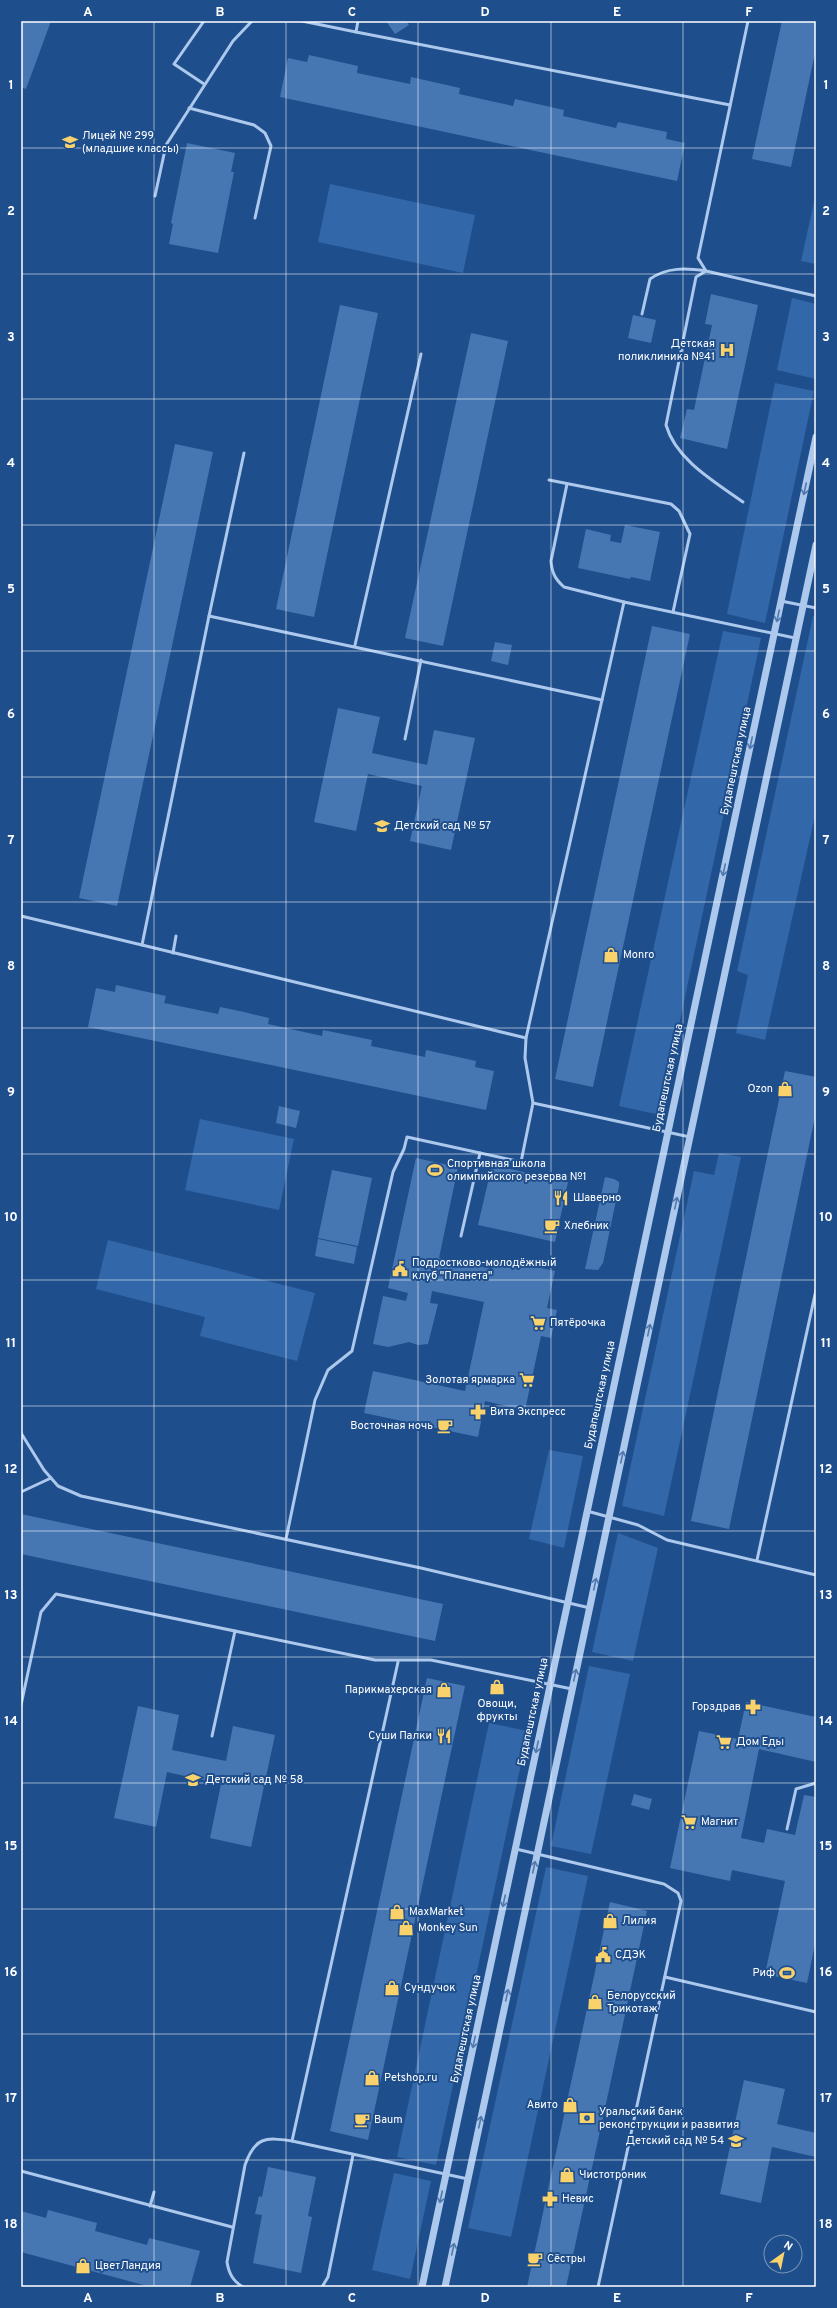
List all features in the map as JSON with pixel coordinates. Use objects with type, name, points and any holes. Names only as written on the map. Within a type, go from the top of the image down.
[{"type":"street","name":"Будапештская улица","points":[[422,2287],[816,437]]},
{"type":"street","points":[[445,2287],[816,545]]},
{"type":"lane","points":[[204,21],[174,64],[204,84]]},
{"type":"lane","points":[[155,196],[166,145],[233,41],[252,21]]},
{"type":"lane","points":[[302,21],[730,105]]},
{"type":"lane","points":[[356,32],[358,21]]},
{"type":"lane","points":[[706,271],[698,258],[748,21]]},
{"type":"lane","points":[[189,108],[254,125],[265,133],[271,146],[255,218]]},
{"type":"lane","points":[[642,314],[650,279],[660,272],[688,269],[706,271],[816,296]]},
{"type":"lane","points":[[706,271],[696,277],[666,424],[669,434],[682,453],[701,471],[742,502]]},
{"type":"lane","points":[[355,645],[421,354]]},
{"type":"lane","points":[[142,945],[244,453]]},
{"type":"lane","points":[[549,480],[671,504],[679,511],[690,534],[673,612]]},
{"type":"lane","points":[[567,484],[551,561],[552,571],[556,580],[564,587],[624,602],[796,639]]},
{"type":"lane","points":[[781,601],[816,608]]},
{"type":"lane","points":[[286,1539],[315,1400],[328,1370],[352,1351],[393,1172],[404,1149],[407,1137],[521,1162],[533,1103],[525,1058],[526,1038],[624,602]]},
{"type":"lane","points":[[209,616],[355,645],[602,700]]},
{"type":"lane","points":[[405,739],[421,660]]},
{"type":"lane","points":[[21,916],[526,1038]]},
{"type":"lane","points":[[173,953],[176,936]]},
{"type":"lane","points":[[533,1103],[690,1137]]},
{"type":"lane","points":[[461,1236],[480,1153]]},
{"type":"lane","points":[[757,1560],[816,1290]]},
{"type":"lane","points":[[21,1433],[58,1486],[80,1496],[421,1568],[590,1608]]},
{"type":"lane","points":[[21,1492],[51,1478]]},
{"type":"lane","points":[[587,1511],[638,1525],[667,1540],[816,1575]]},
{"type":"lane","points":[[21,1705],[41,1612],[56,1594],[375,1660],[398,1662],[431,1660],[572,1689]]},
{"type":"lane","points":[[212,1736],[235,1631]]},
{"type":"lane","points":[[292,2141],[398,1662]]},
{"type":"lane","points":[[378,1688],[392,1687]]},
{"type":"lane","points":[[787,1829],[796,1789],[816,1783]]},
{"type":"lane","points":[[515,1849],[664,1884],[678,1893],[681,1901],[598,2287]]},
{"type":"lane","points":[[665,1977],[816,2012]]},
{"type":"lane","points":[[243,2287],[235,2282],[228,2272],[227,2262],[232,2227],[245,2164],[250,2150],[260,2140],[273,2138],[292,2141],[468,2179]]},
{"type":"lane","points":[[322,2287],[328,2277],[354,2155]]},
{"type":"lane","points":[[21,2171],[232,2227]]},
{"type":"lane","points":[[150,2206],[154,2192]]},
{"type":"shaded area","points":[[330,184],[475,215],[463,273],[318,242]]},
{"type":"shaded area","points":[[816,193],[816,264],[801,261]]},
{"type":"shaded area","points":[[792,298],[816,304],[816,379],[777,370]]},
{"type":"shaded area","points":[[775,383],[814,391],[765,623],[727,614]]},
{"type":"shaded area","points":[[813,616],[816,617],[816,811],[765,1040],[736,1033],[748,975],[737,971]]},
{"type":"shaded area","points":[[723,631],[761,638],[660,1115],[619,1106]]},
{"type":"shaded area","points":[[200,1119],[294,1139],[279,1210],[185,1190]]},
{"type":"shaded area","points":[[719,1153],[741,1157],[664,1516],[622,1506],[694,1171],[714,1175]]},
{"type":"shaded area","points":[[108,1240],[315,1293],[297,1361],[200,1336],[205,1317],[96,1289]]},
{"type":"shaded area","points":[[549,1450],[583,1456],[564,1548],[529,1539]]},
{"type":"shaded area","points":[[618,1533],[658,1548],[633,1661],[592,1652]]},
{"type":"shaded area","points":[[589,1666],[630,1674],[591,1854],[551,1846]]},
{"type":"shaded area","points":[[489,1723],[528,1731],[436,2165],[397,2157]]},
{"type":"shaded area","points":[[546,1867],[588,1876],[511,2237],[468,2228]]},
{"type":"shaded area","points":[[394,2173],[431,2181],[410,2279],[372,2270]]},
{"type":"building","points":[[21,21],[51,21],[26,89],[21,87]]},
{"type":"building","points":[[386,21],[406,21],[409,25],[395,34]]},
{"type":"building","points":[[782,21],[816,21],[816,48],[791,167],[752,159]]},
{"type":"building","points":[[309,55],[358,66],[357,73],[410,84],[411,77],[460,88],[459,94],[513,106],[515,99],[564,110],[563,116],[616,128],[618,122],[667,132],[666,139],[685,143],[677,181],[280,97],[288,58],[307,62]]},
{"type":"building","points":[[187,143],[235,153],[231,172],[234,172],[218,253],[169,244],[173,224],[171,223]]},
{"type":"building","name":"Детская поликлиника №41","points":[[711,294],[758,305],[727,449],[680,438],[687,409],[694,410],[712,325],[705,324]]},
{"type":"building","points":[[340,305],[378,313],[314,617],[276,609]]},
{"type":"building","points":[[633,315],[656,320],[651,343],[628,338]]},
{"type":"building","points":[[471,333],[508,341],[443,646],[405,638]]},
{"type":"building","points":[[175,444],[213,452],[117,906],[79,898]]},
{"type":"building","points":[[625,525],[660,532],[650,581],[631,577],[630,579],[578,568],[586,529],[611,535],[610,541],[621,543]]},
{"type":"building","points":[[652,626],[690,634],[593,1087],[555,1079]]},
{"type":"building","points":[[495,642],[512,645],[508,665],[491,661]]},
{"type":"building","points":[[338,708],[380,717],[372,753],[427,765],[434,730],[475,738],[451,850],[410,841],[422,786],[368,774],[356,831],[314,822]]},
{"type":"building","points":[[116,985],[166,996],[164,1003],[218,1014],[220,1007],[269,1018],[268,1024],[322,1036],[323,1030],[372,1040],[371,1046],[425,1057],[426,1050],[476,1061],[475,1067],[494,1071],[486,1110],[88,1027],[96,988],[115,992]]},
{"type":"building","points":[[785,1071],[816,1077],[816,1112],[729,1529],[691,1521]]},
{"type":"building","points":[[279,1106],[300,1111],[296,1128],[276,1123]]},
{"type":"building","points":[[416,1158],[458,1167],[439,1258],[492,1269],[494,1258],[555,1271],[547,1308],[557,1310],[551,1338],[541,1336],[525,1410],[485,1401],[478,1437],[364,1413],[373,1371],[465,1391],[484,1302],[432,1291],[430,1303],[438,1304],[428,1344],[418,1345],[409,1342],[388,1347],[373,1344],[383,1296],[406,1301],[408,1293],[388,1288]]},
{"type":"building","points":[[492,1165],[568,1182],[555,1242],[478,1225]]},
{"type":"building","points":[[332,1170],[372,1178],[358,1246],[318,1238]]},
{"type":"building","points":[[605,1177],[619,1182],[619,1186],[603,1263],[598,1270],[585,1269]]},
{"type":"building","points":[[318,1239],[357,1247],[354,1264],[315,1256]]},
{"type":"building","points":[[21,1514],[443,1604],[435,1641],[21,1554]]},
{"type":"building","points":[[427,1678],[465,1686],[368,2140],[330,2131]]},
{"type":"building","points":[[746,1702],[816,1717],[816,1762],[759,1749],[741,1838],[764,1843],[767,1829],[795,1835],[804,1795],[816,1797],[816,1939],[807,1983],[765,1974],[785,1881],[732,1870],[730,1881],[670,1868],[699,1731],[738,1739]]},
{"type":"building","points":[[138,1706],[179,1715],[172,1750],[226,1761],[233,1726],[275,1735],[251,1847],[210,1838],[221,1784],[167,1772],[156,1827],[114,1818]]},
{"type":"building","points":[[634,1794],[652,1799],[649,1810],[631,1805]]},
{"type":"building","points":[[610,1902],[647,1911],[610,2085],[566,2287],[527,2287]]},
{"type":"building","points":[[744,2080],[785,2089],[777,2124],[816,2133],[816,2157],[772,2147],[761,2203],[720,2194]]},
{"type":"building","points":[[268,2167],[316,2177],[308,2216],[312,2217],[301,2273],[253,2263],[262,2215],[255,2214],[259,2196],[262,2197]]},
{"type":"building","points":[[48,2210],[97,2223],[95,2231],[147,2245],[149,2238],[200,2251],[190,2287],[151,2287],[21,2252],[21,2211],[46,2218]]},
{"type":"place","name":"Лицей № 299 (младшие классы)","points":[[70,142]]},
{"type":"place","name":"Детская поликлиника №41","points":[[727,350]]},
{"type":"place","name":"Детский сад № 57","points":[[382,826]]},
{"type":"place","name":"Monro","points":[[611,955]]},
{"type":"place","name":"Ozon","points":[[785,1089]]},
{"type":"place","name":"Спортивная школа олимпийского резерва №1","points":[[435,1170]]},
{"type":"place","name":"Шаверно","points":[[561,1198]]},
{"type":"place","name":"Хлебник","points":[[552,1226]]},
{"type":"place","name":"Подростково-молодёжный клуб \"Планета\"","points":[[400,1269]]},
{"type":"place","name":"Пятёрочка","points":[[538,1323]]},
{"type":"place","name":"Золотая ярмарка","points":[[527,1380]]},
{"type":"place","name":"Вита Экспресс","points":[[478,1412]]},
{"type":"place","name":"Восточная ночь","points":[[445,1426]]},
{"type":"place","name":"Овощи, фрукты","points":[[497,1687]]},
{"type":"place","name":"Парикмахерская","points":[[444,1690]]},
{"type":"place","name":"Горздрав","points":[[753,1707]]},
{"type":"place","name":"Суши Палки","points":[[444,1736]]},
{"type":"place","name":"Дом Еды","points":[[724,1742]]},
{"type":"place","name":"Детский сад № 58","points":[[193,1780]]},
{"type":"place","name":"Магнит","points":[[689,1822]]},
{"type":"place","name":"MaxMarket","points":[[397,1912]]},
{"type":"place","name":"Лилия","points":[[610,1921]]},
{"type":"place","name":"Monkey Sun","points":[[406,1928]]},
{"type":"place","name":"СДЭК","points":[[603,1955]]},
{"type":"place","name":"Риф","points":[[787,1973]]},
{"type":"place","name":"Сундучок","points":[[392,1988]]},
{"type":"place","name":"Белорусский Трикотаж","points":[[595,2002]]},
{"type":"place","name":"Petshop.ru","points":[[372,2078]]},
{"type":"place","name":"Авито","points":[[570,2105]]},
{"type":"place","name":"Уральский банк реконструкции и развития","points":[[587,2118]]},
{"type":"place","name":"Baum","points":[[362,2120]]},
{"type":"place","name":"Детский сад № 54","points":[[736,2141]]},
{"type":"place","name":"Чистотроник","points":[[567,2175]]},
{"type":"place","name":"Невис","points":[[550,2199]]},
{"type":"place","name":"Сёстры","points":[[535,2259]]},
{"type":"place","name":"ЦветЛандия","points":[[83,2266]]}]
